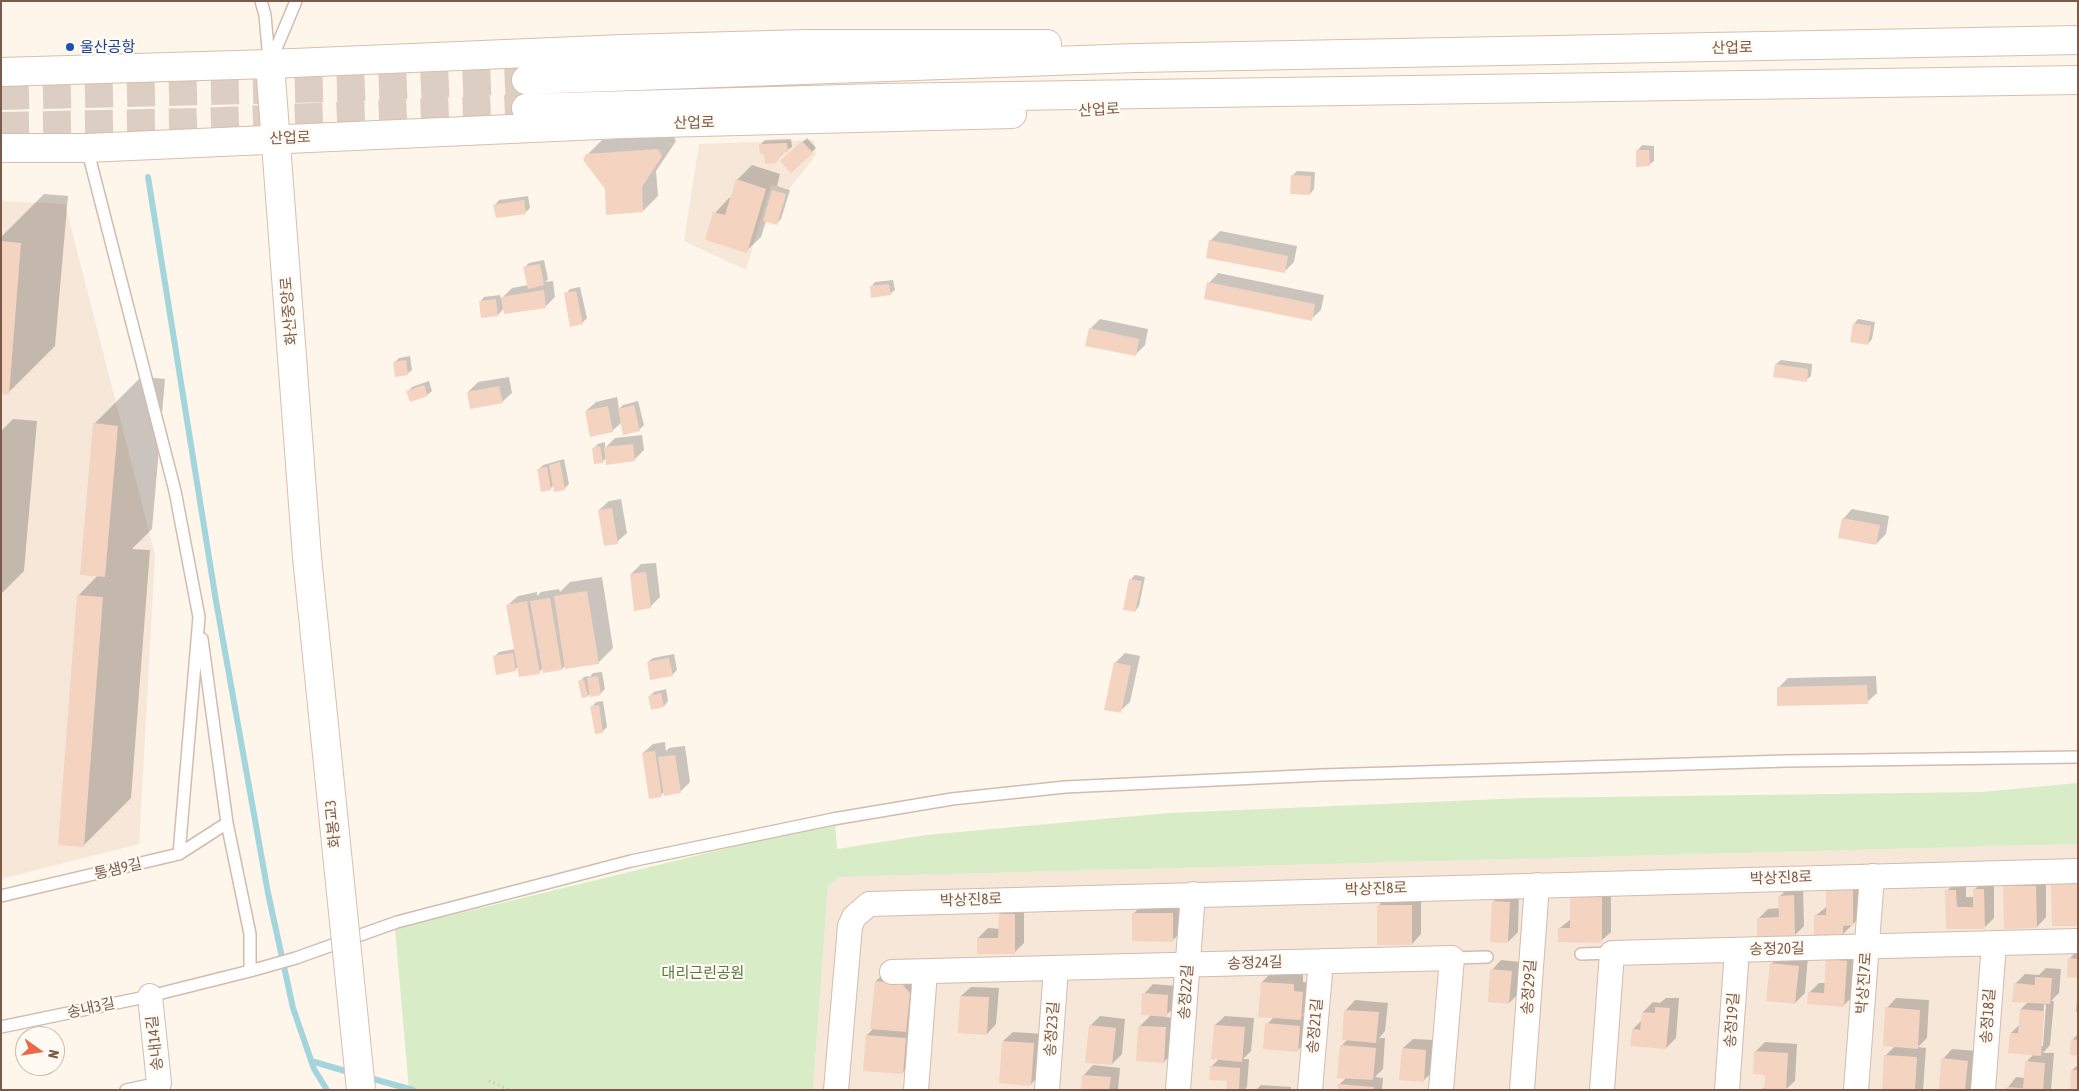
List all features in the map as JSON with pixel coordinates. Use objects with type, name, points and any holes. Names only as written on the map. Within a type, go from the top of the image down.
[{"type":"main road","name":"산업로","points":[[526,80],[1136,58],[2078,40]]},
{"type":"main road","name":"산업로","points":[[1,72],[270,64],[623,48],[865,43],[1135,45],[1386,54]]},
{"type":"main road","name":"화산중앙로","points":[[270,64],[274,139],[307,557]]},
{"type":"main road","name":"산업로","points":[[526,108],[879,98],[2078,80]]},
{"type":"main road","name":"산업로","points":[[1,148],[87,148],[622,124],[971,116],[1138,108],[1387,91]]},
{"type":"main road","name":"화봉교3","points":[[307,557],[361,1090]]},
{"type":"street","name":"박상진8로","points":[[836,1090],[850,926],[854,917],[869,904],[2078,870]]},
{"type":"street","name":"박상진7로","points":[[1856,1090],[1872,876]]},
{"type":"street","name":"송정29길","points":[[1522,1090],[1537,885]]},
{"type":"street","name":"송정22길","points":[[1178,1090],[1193,894]]},
{"type":"street","name":"송정20길","points":[[1612,953],[2078,941]]},
{"type":"street","name":"송정18길","points":[[1983,1090],[1994,943]]},
{"type":"street","name":"송정19길","points":[[1727,1090],[1737,950]]},
{"type":"street","points":[[1602,1090],[1612,953]]},
{"type":"street","name":"송정24길","points":[[892,972],[1452,958]]},
{"type":"street","points":[[1441,1090],[1452,958]]},
{"type":"street","name":"송정21길","points":[[1310,1090],[1321,962]]},
{"type":"street","name":"송정23길","points":[[1047,1090],[1056,969]]},
{"type":"street","points":[[916,1090],[925,972]]},
{"type":"street","name":"송내14길","points":[[150,996],[158,1086]]},
{"type":"lane","points":[[261,1],[265,15],[270,64]]},
{"type":"lane","points":[[270,64],[296,1]]},
{"type":"lane","points":[[87,148],[175,491],[200,617],[227,822],[250,934],[250,971]]},
{"type":"lane","points":[[179,854],[200,617]]},
{"type":"lane","name":"송내3길","points":[[1,1027],[150,996],[250,971],[296,958],[397,922],[631,862],[735,838],[952,799],[1065,787],[1322,775],[1796,761],[2078,757]]},
{"type":"lane","name":"통샘9길","points":[[1,896],[179,854],[227,822]]},
{"type":"lane","points":[[1581,954],[1612,953]]},
{"type":"lane","points":[[1452,958],[1487,957]]},
{"type":"lane","points":[[126,1090],[158,1086]]},
{"type":"path","points":[[489,1081],[510,1090]]},
{"type":"shaded area","points":[[814,140],[816,155],[789,189],[771,185],[746,270],[684,241],[699,144]]},
{"type":"shaded area","points":[[1,201],[65,204],[155,555],[139,844],[1,879]]},
{"type":"shaded area","points":[[2078,844],[2078,1090],[813,1090],[828,885],[838,877]]},
{"type":"green space","name":"대리근린공원","points":[[2078,783],[2078,844],[839,877],[828,886],[813,1090],[409,1090],[395,929],[835,822],[837,849],[926,835],[1169,813],[1524,798],[1982,792]]},
{"type":"building","points":[[802,141],[813,153],[791,173],[780,161]]},
{"type":"building","points":[[787,143],[788,152],[782,153],[776,163],[765,164],[764,154],[760,154],[759,144]]},
{"type":"building","points":[[658,149],[662,156],[642,187],[643,212],[606,215],[605,189],[583,160],[586,154]]},
{"type":"building","points":[[1636,150],[1649,150],[1650,166],[1636,167]]},
{"type":"building","points":[[1291,175],[1311,176],[1310,195],[1290,194]]},
{"type":"building","points":[[736,179],[766,189],[747,253],[705,240],[713,212],[725,215]]},
{"type":"building","points":[[772,190],[786,194],[777,225],[763,221]]},
{"type":"building","points":[[524,200],[526,214],[496,218],[493,205]]},
{"type":"building","points":[[1209,240],[1288,256],[1285,273],[1206,258]]},
{"type":"building","points":[[1,241],[21,243],[9,395],[1,394]]},
{"type":"building","points":[[540,264],[544,285],[528,289],[523,267]]},
{"type":"building","points":[[1207,282],[1315,304],[1312,321],[1204,299]]},
{"type":"building","points":[[889,284],[891,295],[871,298],[870,286]]},
{"type":"building","points":[[544,290],[546,308],[504,314],[501,297]]},
{"type":"building","points":[[576,291],[583,324],[570,327],[564,293]]},
{"type":"building","points":[[496,299],[498,316],[481,318],[479,301]]},
{"type":"building","points":[[1853,323],[1871,326],[1868,345],[1850,342]]},
{"type":"building","points":[[1089,328],[1139,339],[1136,356],[1085,346]]},
{"type":"building","points":[[406,360],[408,375],[395,377],[393,362]]},
{"type":"building","points":[[1775,364],[1808,369],[1807,382],[1773,377]]},
{"type":"building","points":[[424,385],[428,396],[410,402],[406,391]]},
{"type":"building","points":[[499,386],[503,403],[470,409],[467,392]]},
{"type":"building","points":[[634,405],[640,431],[623,435],[618,409]]},
{"type":"building","points":[[608,406],[613,432],[590,437],[585,411]]},
{"type":"building","points":[[93,423],[118,426],[105,577],[80,575]]},
{"type":"building","points":[[633,444],[635,461],[606,465],[604,447]]},
{"type":"building","points":[[600,446],[603,463],[594,464],[592,448]]},
{"type":"building","points":[[560,462],[565,490],[554,492],[549,465]]},
{"type":"building","points":[[547,467],[551,490],[541,492],[537,469]]},
{"type":"building","points":[[612,508],[618,544],[604,546],[598,510]]},
{"type":"building","points":[[1842,518],[1880,525],[1876,545],[1838,538]]},
{"type":"building","points":[[646,572],[651,608],[634,611],[630,574]]},
{"type":"building","points":[[1129,579],[1142,581],[1135,612],[1123,610]]},
{"type":"building","points":[[587,591],[599,664],[565,669],[554,596]]},
{"type":"building","points":[[77,595],[103,597],[84,847],[58,845]]},
{"type":"building","points":[[550,598],[562,670],[543,673],[530,601]]},
{"type":"building","points":[[527,601],[540,674],[519,677],[506,605]]},
{"type":"building","points":[[513,653],[516,671],[496,675],[493,656]]},
{"type":"building","points":[[669,658],[673,676],[650,680],[647,662]]},
{"type":"building","points":[[1114,662],[1131,666],[1121,713],[1104,710]]},
{"type":"building","points":[[598,676],[601,695],[590,697],[587,678]]},
{"type":"building","points":[[584,679],[588,697],[582,698],[578,681]]},
{"type":"building","points":[[1867,685],[1868,704],[1777,706],[1777,687]]},
{"type":"building","points":[[661,693],[664,707],[651,710],[648,696]]},
{"type":"building","points":[[599,705],[603,733],[595,734],[590,706]]},
{"type":"building","points":[[655,751],[662,797],[649,799],[642,753]]},
{"type":"building","points":[[675,755],[681,793],[664,796],[658,757]]},
{"type":"building","points":[[2078,883],[2078,926],[2052,926],[2051,884]]},
{"type":"building","points":[[2003,886],[2036,886],[2037,928],[2004,929]]},
{"type":"building","points":[[1853,888],[1853,925],[1843,926],[1843,936],[1814,936],[1814,915],[1826,915],[1826,889]]},
{"type":"building","points":[[1973,889],[1984,889],[1985,929],[1946,929],[1945,890],[1956,890],[1957,907],[1973,907]]},
{"type":"building","points":[[1570,895],[1602,896],[1602,943],[1558,942],[1558,928],[1570,928]]},
{"type":"building","points":[[1794,895],[1795,937],[1757,938],[1757,918],[1779,917],[1778,896]]},
{"type":"building","points":[[1492,901],[1510,902],[1508,943],[1490,942]]},
{"type":"building","points":[[1377,905],[1412,905],[1412,945],[1377,945]]},
{"type":"building","points":[[1132,913],[1173,913],[1173,942],[1132,941]]},
{"type":"building","points":[[999,914],[1015,914],[1015,954],[977,954],[977,938],[998,938]]},
{"type":"building","points":[[2068,958],[2078,959],[2078,978],[2067,977]]},
{"type":"building","points":[[1826,959],[1847,961],[1844,1007],[1807,1004],[1808,992],[1824,993]]},
{"type":"building","points":[[1770,963],[1799,966],[1795,1004],[1766,1001]]},
{"type":"building","points":[[1490,969],[1512,971],[1509,1004],[1488,1002]]},
{"type":"building","points":[[2035,977],[2052,978],[2050,1004],[2012,1002],[2014,983],[2035,985]]},
{"type":"building","points":[[875,981],[901,983],[910,993],[906,1032],[870,1029]]},
{"type":"building","points":[[1261,982],[1294,984],[1294,991],[1303,992],[1301,1020],[1258,1017]]},
{"type":"building","points":[[1142,993],[1168,995],[1167,1017],[1141,1015]]},
{"type":"building","points":[[960,996],[989,997],[987,1035],[958,1033]]},
{"type":"building","points":[[1655,1007],[1670,1008],[1666,1049],[1630,1046],[1632,1029],[1640,1030],[1642,1012],[1655,1013]]},
{"type":"building","points":[[1885,1007],[1920,1010],[1918,1049],[1883,1046]]},
{"type":"building","points":[[2020,1009],[2044,1011],[2041,1056],[2008,1053],[2010,1033],[2018,1033]]},
{"type":"building","points":[[1344,1010],[1379,1012],[1376,1043],[1342,1040]]},
{"type":"building","points":[[1265,1023],[1300,1026],[1298,1052],[1263,1049]]},
{"type":"building","points":[[1089,1025],[1116,1028],[1112,1065],[1085,1063]]},
{"type":"building","points":[[1214,1025],[1245,1027],[1242,1062],[1211,1059]]},
{"type":"building","points":[[1138,1026],[1166,1027],[1164,1063],[1136,1061]]},
{"type":"building","points":[[866,1035],[906,1038],[903,1074],[863,1071]]},
{"type":"building","points":[[2071,1039],[2078,1040],[2078,1056],[2070,1055]]},
{"type":"building","points":[[1002,1041],[1034,1043],[1031,1086],[999,1083]]},
{"type":"building","points":[[1340,1045],[1376,1048],[1373,1080],[1337,1078]]},
{"type":"building","points":[[1402,1048],[1426,1050],[1424,1082],[1399,1080]]},
{"type":"building","points":[[1754,1051],[1788,1053],[1786,1090],[1764,1090],[1765,1075],[1753,1074]]},
{"type":"building","points":[[1884,1055],[1917,1057],[1915,1090],[1882,1090]]},
{"type":"building","points":[[1941,1058],[1968,1061],[1965,1090],[1939,1090]]},
{"type":"building","points":[[2025,1061],[2045,1063],[2043,1090],[2005,1090],[2005,1087],[2023,1088]]},
{"type":"building","points":[[1210,1066],[1240,1068],[1239,1090],[1226,1090],[1227,1081],[1209,1080]]},
{"type":"building","points":[[2071,1070],[2078,1070],[2078,1090],[2070,1090]]},
{"type":"building","points":[[1082,1075],[1111,1077],[1109,1090],[1081,1090]]},
{"type":"building","points":[[1338,1084],[1374,1087],[1373,1090],[1338,1090]]},
{"type":"waterway","points":[[148,177],[216,601],[268,893],[293,1008],[314,1069],[327,1090]]},
{"type":"waterway","points":[[311,1061],[352,1073]]},
{"type":"waterway","points":[[366,1077],[413,1090]]},
{"type":"tunnel","points":[[1,96],[338,88],[526,80]]},
{"type":"tunnel","points":[[1,126],[196,122],[526,108]]},
{"type":"place","name":"울산공항","points":[[70,47]]}]
